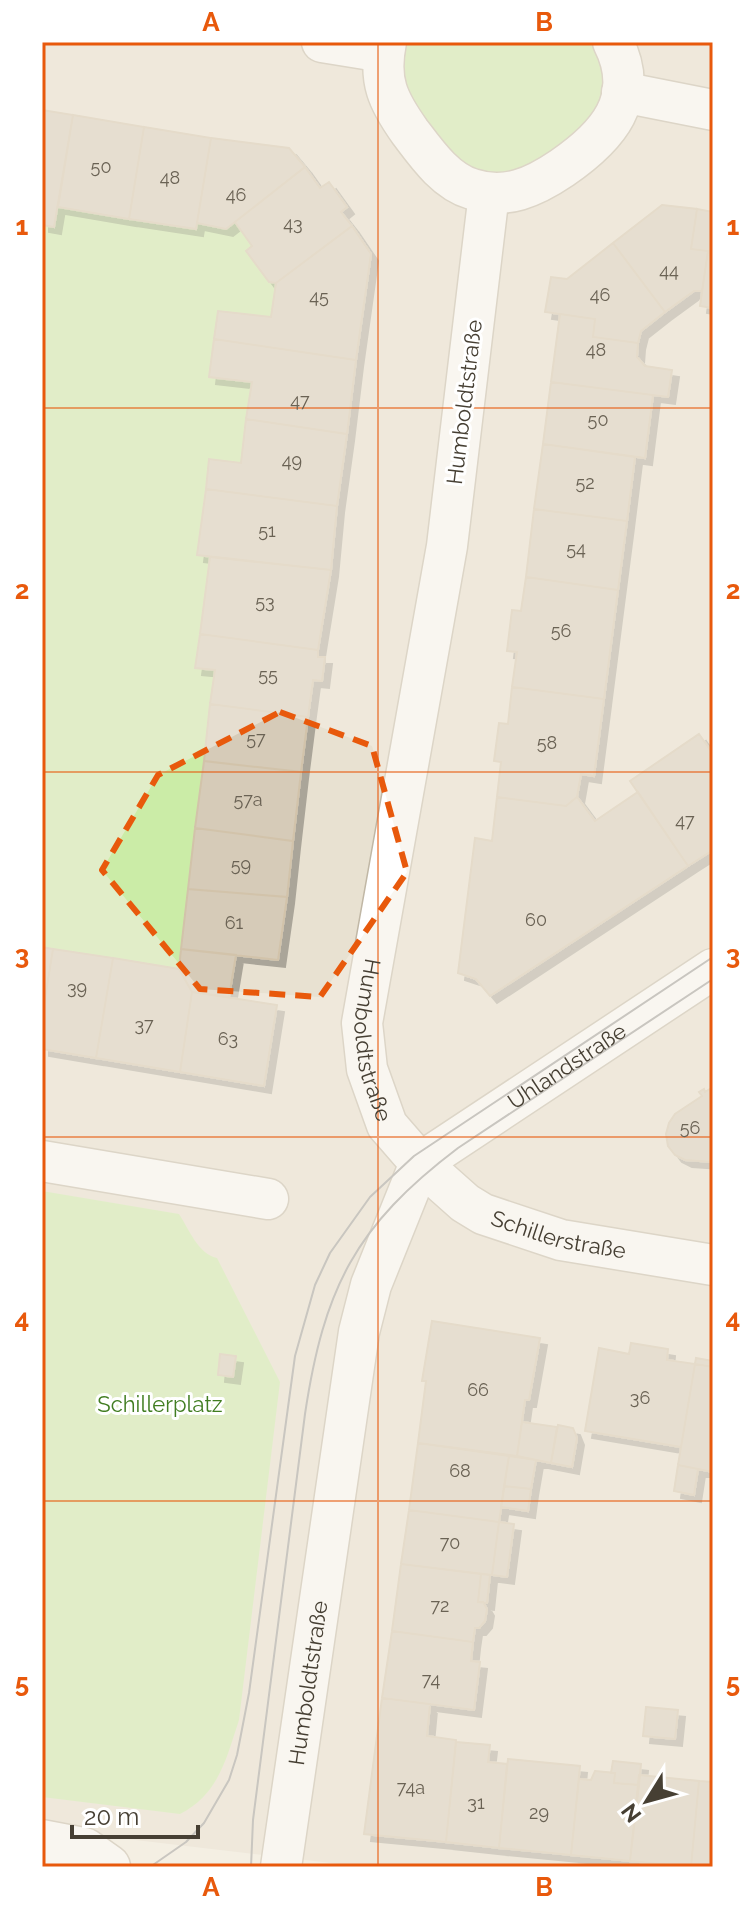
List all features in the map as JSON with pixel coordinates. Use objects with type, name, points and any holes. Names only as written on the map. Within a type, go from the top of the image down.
[{"type":"street","points":[[322,42],[385,47],[382,77],[398,115],[435,164],[469,189],[489,193],[526,190],[572,160],[605,133],[616,114],[624,72],[613,42]]},
{"type":"street","points":[[622,92],[713,110]]},
{"type":"street","name":"Humboldtstraße","points":[[281,1867],[359,1332],[371,1285],[420,1163],[387,1125],[367,1069],[362,1023],[447,546],[489,193]]},
{"type":"street","name":"Uhlandstraße","points":[[420,1163],[713,969]]},
{"type":"street","points":[[42,1161],[268,1199]]},
{"type":"street","name":"Schillerstraße","points":[[420,1163],[465,1203],[498,1219],[561,1240],[713,1265]]},
{"type":"street","points":[[42,1842],[84,1850],[108,1867]]},
{"type":"highlighted area","points":[[280,712],[372,746],[407,872],[320,997],[200,989],[102,870],[158,775]]},
{"type":"shaded area","points":[[42,42],[713,42],[713,1867],[365,1867],[42,1829]]},
{"type":"green space","points":[[388,42],[610,42],[619,92],[512,191],[416,137]]},
{"type":"green space","points":[[58,207],[195,229],[197,223],[226,229],[235,222],[252,246],[247,251],[269,282],[276,283],[271,317],[218,311],[252,382],[241,463],[209,460],[197,555],[210,557],[195,667],[215,670],[179,969],[42,947],[42,225],[54,227]]},
{"type":"green space","name":"Schillerplatz","points":[[42,1191],[179,1214],[204,1252],[217,1258],[280,1382],[239,1720],[225,1762],[212,1786],[193,1806],[180,1814],[42,1797]]},
{"type":"building","points":[[42,110],[73,115],[54,227],[42,225]]},
{"type":"building","points":[[73,115],[144,127],[129,219],[58,207]]},
{"type":"building","points":[[144,127],[211,138],[196,229],[129,219]]},
{"type":"building","points":[[211,138],[289,148],[305,167],[226,229],[197,223]]},
{"type":"building","points":[[305,167],[320,188],[329,182],[347,207],[341,212],[352,226],[276,283],[269,282],[246,251],[252,246],[235,222]]},
{"type":"building","points":[[662,205],[697,209],[691,249],[708,251],[702,291],[694,291],[665,312],[613,243]]},
{"type":"building","points":[[697,209],[713,212],[713,308],[700,306],[708,251],[691,249]]},
{"type":"building","points":[[352,226],[371,254],[356,360],[214,339],[218,311],[271,317],[276,283]]},
{"type":"building","points":[[613,243],[665,312],[641,331],[638,343],[593,337],[595,319],[545,312],[551,277],[567,279]]},
{"type":"building","points":[[560,314],[595,319],[593,337],[638,343],[637,357],[645,366],[672,370],[668,397],[551,382]]},
{"type":"building","points":[[214,339],[356,360],[347,434],[246,419],[252,382],[209,377]]},
{"type":"building","points":[[551,382],[653,395],[645,458],[543,444]]},
{"type":"building","points":[[246,419],[347,434],[337,506],[206,489],[209,459],[241,463]]},
{"type":"building","points":[[543,444],[635,457],[627,521],[534,509]]},
{"type":"building","points":[[206,489],[337,506],[331,570],[197,555]]},
{"type":"building","points":[[534,509],[627,521],[618,590],[526,577]]},
{"type":"building","points":[[210,557],[331,570],[318,650],[200,634]]},
{"type":"building","points":[[526,577],[618,590],[604,699],[512,687],[517,652],[507,651],[512,610],[521,611]]},
{"type":"building","points":[[200,634],[318,650],[318,657],[325,657],[322,681],[313,680],[308,717],[210,704],[215,670],[195,668]]},
{"type":"building","points":[[512,687],[604,699],[594,776],[581,774],[577,797],[566,806],[497,797],[501,762],[494,761],[499,723],[508,724]]},
{"type":"building","points":[[210,704],[308,717],[301,772],[204,761]]},
{"type":"building","points":[[699,734],[713,754],[713,850],[688,866],[630,781]]},
{"type":"building","points":[[204,761],[301,772],[293,841],[195,828]]},
{"type":"building","points":[[638,792],[688,866],[490,996],[476,979],[458,973],[475,838],[492,841],[497,797],[566,806],[577,797],[595,821]]},
{"type":"building","points":[[195,828],[293,841],[287,897],[188,889]]},
{"type":"building","points":[[188,889],[287,897],[278,960],[181,949]]},
{"type":"building","points":[[42,947],[53,949],[42,1017]]},
{"type":"building","points":[[53,949],[113,958],[96,1058],[42,1049],[42,1017]]},
{"type":"building","points":[[181,949],[236,955],[229,997],[192,992],[179,969]]},
{"type":"building","points":[[113,958],[179,969],[192,992],[180,1072],[96,1058]]},
{"type":"building","points":[[192,992],[277,1005],[264,1086],[180,1072]]},
{"type":"building","points":[[713,1087],[713,1162],[685,1160],[675,1155],[668,1146],[666,1134],[669,1123],[675,1114],[702,1096],[699,1092]]},
{"type":"building","points":[[432,1321],[540,1338],[529,1400],[525,1400],[517,1456],[418,1443],[426,1381],[422,1381]]},
{"type":"building","points":[[631,1343],[668,1349],[667,1360],[695,1364],[681,1447],[585,1431],[599,1348],[629,1354]]},
{"type":"building","points":[[220,1354],[236,1356],[233,1377],[218,1375]]},
{"type":"building","points":[[696,1358],[713,1361],[713,1367],[695,1364]]},
{"type":"building","points":[[695,1364],[713,1367],[713,1472],[678,1465]]},
{"type":"building","points":[[522,1422],[557,1427],[551,1463],[517,1456]]},
{"type":"building","points":[[558,1425],[573,1428],[577,1438],[572,1467],[551,1463]]},
{"type":"building","points":[[418,1443],[509,1456],[499,1522],[409,1510]]},
{"type":"building","points":[[509,1456],[536,1460],[531,1489],[504,1486]]},
{"type":"building","points":[[678,1465],[698,1469],[694,1495],[674,1491]]},
{"type":"building","points":[[504,1486],[531,1489],[528,1511],[501,1507]]},
{"type":"building","points":[[409,1510],[499,1522],[492,1575],[401,1564]]},
{"type":"building","points":[[499,1522],[514,1524],[507,1577],[492,1575]]},
{"type":"building","points":[[401,1564],[481,1574],[478,1602],[483,1602],[487,1609],[485,1621],[475,1628],[473,1642],[392,1631]]},
{"type":"building","points":[[481,1574],[490,1575],[487,1603],[478,1602]]},
{"type":"building","points":[[392,1631],[473,1642],[471,1661],[480,1662],[474,1710],[382,1698]]},
{"type":"building","points":[[382,1698],[430,1704],[427,1736],[456,1740],[446,1842],[364,1834]]},
{"type":"building","points":[[646,1707],[678,1710],[675,1739],[643,1736]]},
{"type":"building","points":[[456,1742],[490,1745],[488,1762],[507,1764],[499,1848],[446,1842]]},
{"type":"building","points":[[508,1759],[580,1766],[571,1855],[499,1848]]},
{"type":"building","points":[[613,1761],[641,1764],[639,1785],[614,1783],[615,1773],[611,1773]]},
{"type":"building","points":[[595,1771],[615,1773],[614,1783],[639,1785],[630,1861],[571,1855],[579,1779],[591,1780]]},
{"type":"building","points":[[639,1775],[699,1781],[691,1867],[630,1861]]},
{"type":"building","points":[[699,1781],[713,1782],[713,1867],[691,1867]]},
{"type":"tram line","points":[[150,1867],[186,1842],[204,1823],[229,1780],[237,1755],[249,1693],[295,1356],[315,1285],[330,1253],[370,1197],[414,1156],[713,957]]},
{"type":"tram line","points":[[251,1867],[253,1820],[305,1414],[322,1330],[350,1263],[369,1233],[393,1205],[458,1148],[713,979]]}]
